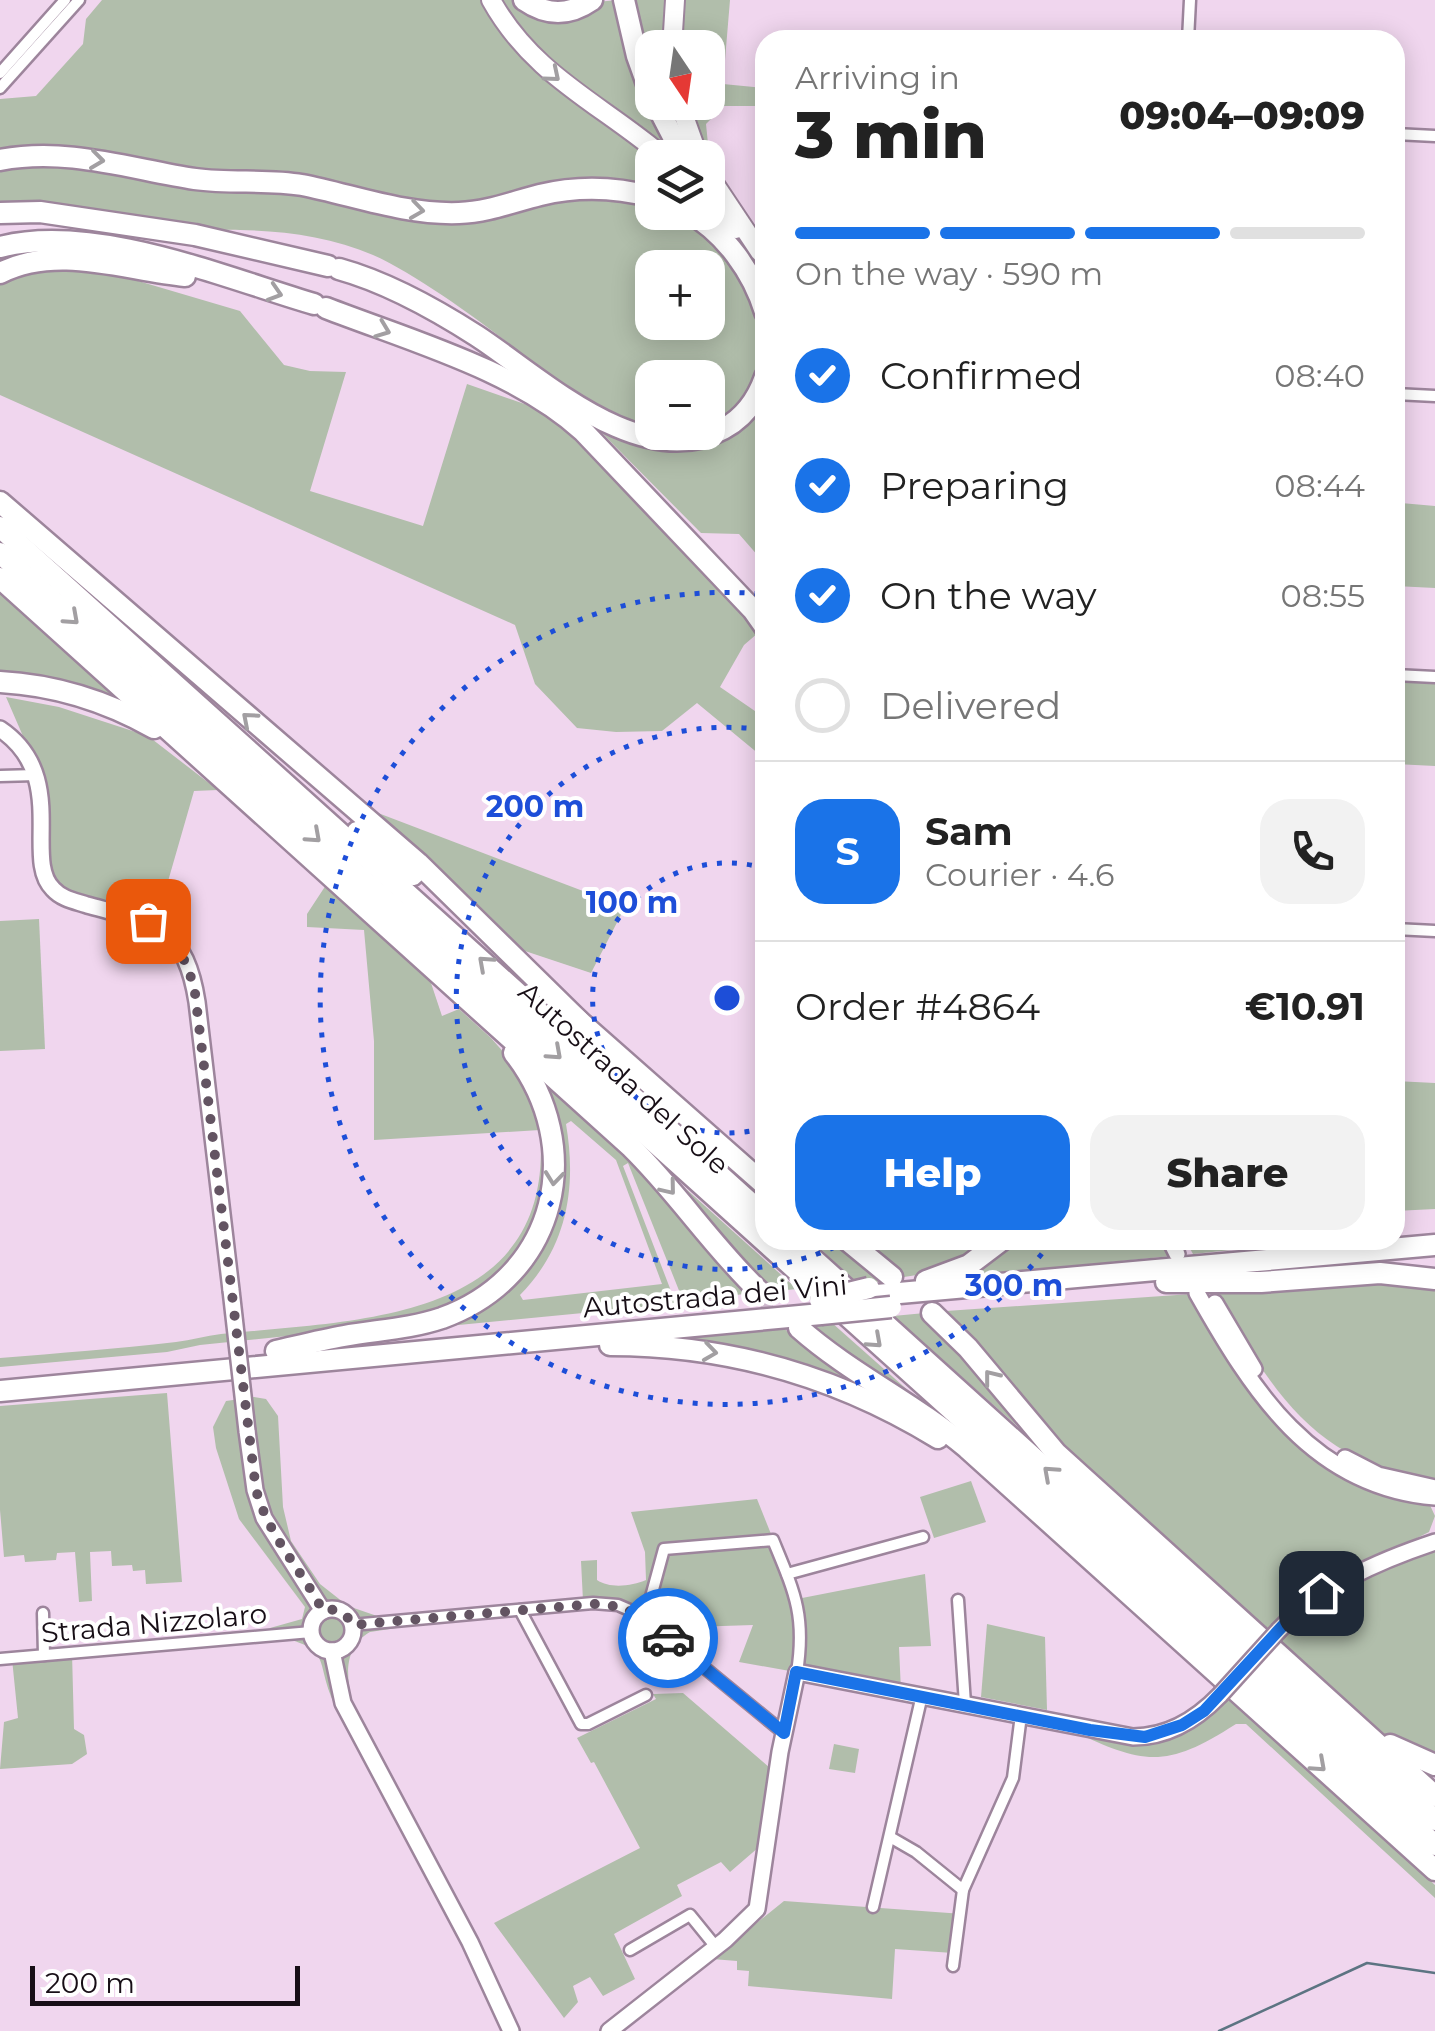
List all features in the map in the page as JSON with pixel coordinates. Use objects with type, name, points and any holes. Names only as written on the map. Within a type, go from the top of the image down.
[{"type":"highway","points":[[524,0],[545,11],[562,13],[592,0]]},
{"type":"highway","points":[[624,0],[635,47]]},
{"type":"highway","points":[[0,160],[78,157],[198,179],[302,186],[412,210],[445,213],[496,209],[572,190],[635,193]]},
{"type":"highway","points":[[0,213],[40,212],[105,221],[236,243],[333,268],[431,309],[621,429],[653,438],[681,440],[717,432],[736,421],[755,398]]},
{"type":"highway","points":[[0,237],[56,230],[280,255]]},
{"type":"highway","points":[[711,230],[733,252],[755,285]]},
{"type":"highway","points":[[0,247],[47,239],[94,244],[236,281],[320,306],[519,386],[557,409],[583,432],[755,613]]},
{"type":"highway","points":[[0,273],[39,260],[68,259],[236,281]]},
{"type":"highway","points":[[530,373],[590,429],[755,602]]},
{"type":"highway","points":[[0,502],[418,863],[579,1021]]},
{"type":"highway","name":"Autostrada del Sole","points":[[0,527],[755,1207]]},
{"type":"highway","name":"Autostrada del Sole","points":[[0,553],[755,1233]]},
{"type":"highway","points":[[0,578],[632,1147],[720,1252],[759,1290]]},
{"type":"highway","points":[[0,682],[76,694],[116,708],[158,730],[216,774]]},
{"type":"highway","points":[[247,750],[406,870],[755,1177]]},
{"type":"highway","points":[[276,1351],[346,1335],[406,1328],[445,1317],[500,1284],[522,1260],[542,1226],[552,1196],[556,1162],[552,1130],[540,1096],[511,1048],[444,979]]},
{"type":"highway","name":"Autostrada dei Vini","points":[[1405,1248],[1435,1245]]},
{"type":"highway","name":"Autostrada del Sole","points":[[774,1250],[1435,1845]]},
{"type":"highway","points":[[803,1250],[1435,1820]]},
{"type":"highway","points":[[859,1250],[895,1277],[869,1250]]},
{"type":"highway","points":[[816,1305],[879,1297],[970,1265],[989,1250]]},
{"type":"highway","name":"Autostrada dei Vini","points":[[0,1391],[438,1349],[879,1297],[1382,1250]]},
{"type":"highway","name":"Autostrada dei Vini","points":[[879,1297],[1166,1282],[1435,1258]]},
{"type":"highway","points":[[1166,1282],[1261,1282],[1380,1273],[1435,1279]]},
{"type":"highway","name":"Autostrada dei Vini","points":[[0,1377],[816,1305]]},
{"type":"highway","points":[[932,1313],[968,1348],[1056,1454],[1435,1796]]},
{"type":"highway","points":[[798,1328],[829,1353],[936,1422],[1435,1870]]},
{"type":"highway","points":[[438,1349],[640,1345],[732,1355],[791,1369],[871,1400],[926,1431],[1064,1536]]},
{"type":"highway","points":[[1312,1687],[1386,1743],[1435,1765]]},
{"type":"main road","points":[[491,0],[519,43],[545,69],[641,140]]},
{"type":"main road","points":[[673,30],[675,0]]},
{"type":"main road","points":[[725,200],[755,244]]},
{"type":"main road","points":[[725,211],[755,247]]},
{"type":"main road","points":[[725,219],[755,248]]},
{"type":"street","points":[[0,72],[65,0]]},
{"type":"street","points":[[0,88],[78,0]]},
{"type":"street","points":[[1188,30],[1190,0]]},
{"type":"street","points":[[1405,134],[1435,136]]},
{"type":"street","points":[[1405,394],[1435,396]]},
{"type":"street","points":[[1405,676],[1435,677]]},
{"type":"street","points":[[0,729],[18,745],[36,774],[42,806],[43,870],[48,884],[70,900],[148,921],[171,938],[192,972],[256,1490],[264,1518],[323,1611]]},
{"type":"street","points":[[0,776],[36,774]]},
{"type":"street","points":[[1405,930],[1435,931]]},
{"type":"street","points":[[1435,1488],[1393,1480],[1362,1468],[1310,1433],[1262,1380],[1203,1293],[1243,1372],[1299,1436],[1359,1479],[1427,1496],[1435,1505]]},
{"type":"street","points":[[796,1672],[1090,1730],[1145,1737],[1182,1725],[1220,1695],[1279,1630],[1321,1593],[1435,1536]]},
{"type":"street","points":[[787,1574],[922,1537]]},
{"type":"street","points":[[608,2031],[716,1947],[757,1909],[802,1624],[773,1540],[664,1549],[644,1619]]},
{"type":"street","points":[[958,1600],[965,1704]]},
{"type":"street","points":[[352,1625],[618,1604],[644,1619],[784,1733]]},
{"type":"street","points":[[338,1610],[352,1625],[346,1646],[332,1650],[318,1645],[311,1632],[312,1624],[323,1611],[338,1610]]},
{"type":"street","points":[[520,1610],[581,1724],[646,1695]]},
{"type":"street","points":[[44,1614],[44,1656]]},
{"type":"street","name":"Strada Nizzolaro","points":[[0,1659],[311,1632]]},
{"type":"street","points":[[332,1650],[343,1703],[470,1942],[511,2031]]},
{"type":"street","points":[[874,1907],[922,1695]]},
{"type":"street","points":[[953,1966],[963,1890],[1013,1778],[1021,1715]]},
{"type":"street","points":[[890,1837],[916,1852],[963,1890]]},
{"type":"street","points":[[630,1950],[690,1915],[716,1947]]},
{"type":"green space","points":[[102,0],[486,0],[635,142],[635,193],[477,207],[0,155],[0,99],[36,96],[83,44],[86,19]]},
{"type":"green space","points":[[496,0],[516,0],[527,9],[617,0],[635,49],[635,120],[661,120],[669,140],[651,140],[548,67]]},
{"type":"green space","points":[[631,0],[671,0],[669,30],[639,30]]},
{"type":"green space","points":[[679,0],[730,0],[725,60],[725,30],[677,30]]},
{"type":"green space","points":[[725,84],[755,87],[755,106],[725,106]]},
{"type":"green space","points":[[689,120],[710,120],[706,124],[708,140],[692,128]]},
{"type":"green space","points":[[44,162],[129,168],[201,184],[289,187],[403,213],[449,218],[473,218],[554,196],[581,193],[635,199],[635,230],[706,230],[720,243],[743,272],[755,295],[755,389],[743,408],[725,424],[725,360],[635,360],[633,430],[589,407],[463,310],[373,255],[325,239],[240,230],[187,230],[80,210],[0,209],[0,166]]},
{"type":"green space","points":[[59,268],[118,275],[240,311],[284,365],[310,371],[346,372],[310,491],[423,526],[467,384],[561,421],[753,621],[755,636],[744,645],[720,687],[755,711],[755,751],[697,703],[662,731],[577,728],[535,684],[515,625],[0,395],[0,284],[13,274]]},
{"type":"green space","points":[[755,399],[755,552],[739,534],[701,533],[592,423],[635,433],[635,450],[725,450],[725,422]]},
{"type":"green space","points":[[1405,503],[1435,506],[1435,588],[1405,586]]},
{"type":"green space","points":[[0,585],[139,711],[0,680]]},
{"type":"green space","points":[[1405,674],[1435,676],[1435,766],[1405,764]]},
{"type":"green space","points":[[6,697],[59,707],[148,736],[218,790],[194,791],[158,916],[70,900],[49,885],[39,773]]},
{"type":"green space","points":[[378,813],[625,907],[591,973],[519,949]]},
{"type":"green space","points":[[326,885],[429,977],[442,1016],[459,1009],[521,1072],[549,1144],[538,1225],[502,1275],[449,1309],[384,1326],[0,1367],[0,1358],[176,1342],[387,1314],[438,1299],[482,1275],[516,1241],[537,1193],[540,1130],[374,1140],[374,1041],[364,930],[307,927],[307,914]]},
{"type":"green space","points":[[39,919],[45,1049],[0,1051],[0,921]]},
{"type":"green space","points":[[536,1072],[640,1169],[724,1269],[750,1293],[684,1303],[628,1163],[623,1166],[676,1304],[438,1327],[489,1297],[555,1204]],"holes":[[[571,1121],[616,1160],[662,1284],[523,1300],[520,1295],[549,1257],[565,1216],[570,1171],[566,1124]]]},
{"type":"green space","points":[[1405,1082],[1435,1083],[1435,1209],[1405,1210]]},
{"type":"green space","points":[[654,1160],[797,1289],[767,1292]]},
{"type":"green space","points":[[822,1250],[849,1250],[885,1281],[858,1284]]},
{"type":"green space","points":[[876,1250],[981,1250],[952,1265],[904,1277]]},
{"type":"green space","points":[[996,1250],[1168,1250],[1171,1256],[971,1276]]},
{"type":"green space","points":[[1191,1250],[1231,1250],[1193,1254]]},
{"type":"green space","points":[[1390,1284],[1435,1288],[1435,1482],[1393,1473],[1327,1440],[1277,1390],[1216,1291]]},
{"type":"green space","points":[[1191,1294],[1284,1429],[1429,1503],[1435,1516],[1429,1532],[1321,1586],[1295,1603],[1264,1633],[1056,1437],[946,1311]]},
{"type":"green space","points":[[925,1313],[953,1341],[1034,1441],[893,1316]]},
{"type":"green space","points":[[831,1322],[938,1417],[804,1325]]},
{"type":"green space","points":[[784,1326],[825,1362],[882,1398],[779,1359],[669,1337]]},
{"type":"green space","points":[[167,1393],[182,1582],[146,1584],[145,1570],[133,1571],[132,1565],[112,1566],[111,1551],[90,1552],[92,1601],[79,1602],[75,1552],[57,1553],[56,1560],[25,1562],[24,1555],[4,1557],[0,1406]]},
{"type":"green space","points":[[266,1399],[278,1416],[283,1507],[291,1541],[320,1584],[348,1606],[380,1617],[509,1611],[370,1632],[357,1643],[348,1672],[369,1756],[337,1709],[315,1652],[271,1635],[270,1628],[302,1619],[305,1607],[239,1519],[213,1427],[226,1401]]},
{"type":"green space","points":[[971,1481],[986,1522],[934,1538],[920,1497]]},
{"type":"green space","points":[[757,1499],[797,1599],[925,1574],[931,1646],[899,1647],[901,1691],[739,1662],[753,1625],[662,1628],[639,1611],[583,1601],[581,1561],[597,1560],[597,1580],[608,1585],[646,1580],[645,1552],[631,1512]]},
{"type":"green space","points":[[1435,1548],[1435,1760],[1389,1740],[1371,1727],[1276,1642],[1331,1597]]},
{"type":"green space","points":[[987,1624],[1045,1637],[1047,1710],[981,1697]]},
{"type":"green space","points":[[72,1653],[74,1729],[84,1735],[87,1754],[72,1764],[0,1769],[4,1722],[18,1718],[12,1659]]},
{"type":"green space","points":[[683,1693],[770,1768],[759,1847],[730,1872],[721,1862],[677,1885],[682,1896],[614,1934],[635,1979],[603,1996],[590,1977],[573,1986],[578,2002],[564,2018],[494,1923],[640,1848],[577,1738],[656,1699],[653,1694]]},
{"type":"green space","points":[[1230,1695],[1435,1885],[1435,1898],[1246,1724],[1236,1724],[1191,1749],[1155,1757],[1118,1750],[1071,1730],[1190,1729]]},
{"type":"green space","points":[[834,1744],[859,1749],[855,1773],[829,1769]]},
{"type":"green space","points":[[784,1901],[963,1914],[953,1953],[895,1949],[892,1999],[748,1986],[749,1971],[737,1970],[737,1961],[712,1959]]},
{"type":"waterway","points":[[1219,2031],[1367,1963],[1435,1973]]},
{"type":"tunnel","points":[[759,1291],[797,1327]]},
{"type":"way so far","points":[[148,921],[171,938],[192,972],[256,1490],[276,1541],[323,1611],[338,1610],[352,1625],[618,1604],[668,1638]]},
{"type":"route","points":[[668,1638],[784,1733],[796,1672],[1090,1730],[1145,1737],[1182,1725],[1204,1711],[1290,1618],[1321,1593]]}]
